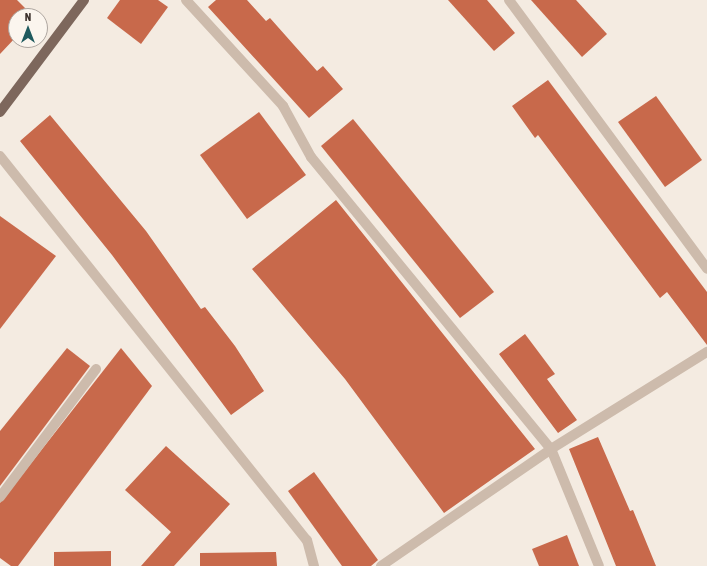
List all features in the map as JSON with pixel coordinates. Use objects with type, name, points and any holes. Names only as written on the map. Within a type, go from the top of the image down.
[{"type":"main road","points":[[0,112],[84,0]]},
{"type":"street","points":[[186,0],[283,106],[311,157],[551,449],[599,566]]},
{"type":"street","points":[[509,0],[707,268]]},
{"type":"street","points":[[0,156],[307,540],[314,566]]},
{"type":"street","points":[[381,566],[551,449],[707,352]]},
{"type":"street","points":[[0,497],[96,369]]},
{"type":"building","points":[[0,0],[17,0],[25,8],[8,8],[8,46],[0,54]]},
{"type":"building","points":[[120,0],[158,0],[168,7],[141,44],[107,18]]},
{"type":"building","points":[[216,0],[247,0],[266,21],[270,18],[317,71],[323,66],[343,89],[309,118],[208,7]]},
{"type":"building","points":[[448,0],[487,0],[515,33],[494,51]]},
{"type":"building","points":[[531,0],[576,0],[607,34],[582,57]]},
{"type":"building","points":[[548,80],[707,292],[707,345],[667,292],[660,298],[538,135],[535,138],[512,106]]},
{"type":"building","points":[[656,96],[702,160],[665,187],[618,122]]},
{"type":"building","points":[[259,112],[306,175],[247,219],[200,155]]},
{"type":"building","points":[[50,115],[146,231],[201,309],[205,307],[235,346],[264,391],[231,415],[112,255],[20,141]]},
{"type":"building","points":[[353,119],[494,292],[460,318],[321,146]]},
{"type":"building","points":[[336,200],[535,449],[444,513],[345,379],[252,269]]},
{"type":"building","points":[[0,216],[56,256],[0,329]]},
{"type":"building","points":[[525,334],[555,374],[547,379],[577,420],[558,433],[499,354]]},
{"type":"building","points":[[67,348],[90,366],[0,486],[0,431]]},
{"type":"building","points":[[121,348],[152,386],[18,566],[11,566],[0,558],[0,503]]},
{"type":"building","points":[[598,437],[630,511],[633,510],[656,566],[616,566],[569,449]]},
{"type":"building","points":[[166,446],[230,504],[174,566],[141,566],[171,532],[125,490]]},
{"type":"building","points":[[314,472],[378,560],[371,566],[342,566],[288,491]]},
{"type":"building","points":[[567,535],[579,566],[539,566],[532,549]]},
{"type":"building","points":[[111,551],[111,566],[54,566],[54,552]]},
{"type":"building","points":[[276,552],[277,566],[200,566],[200,553]]}]
